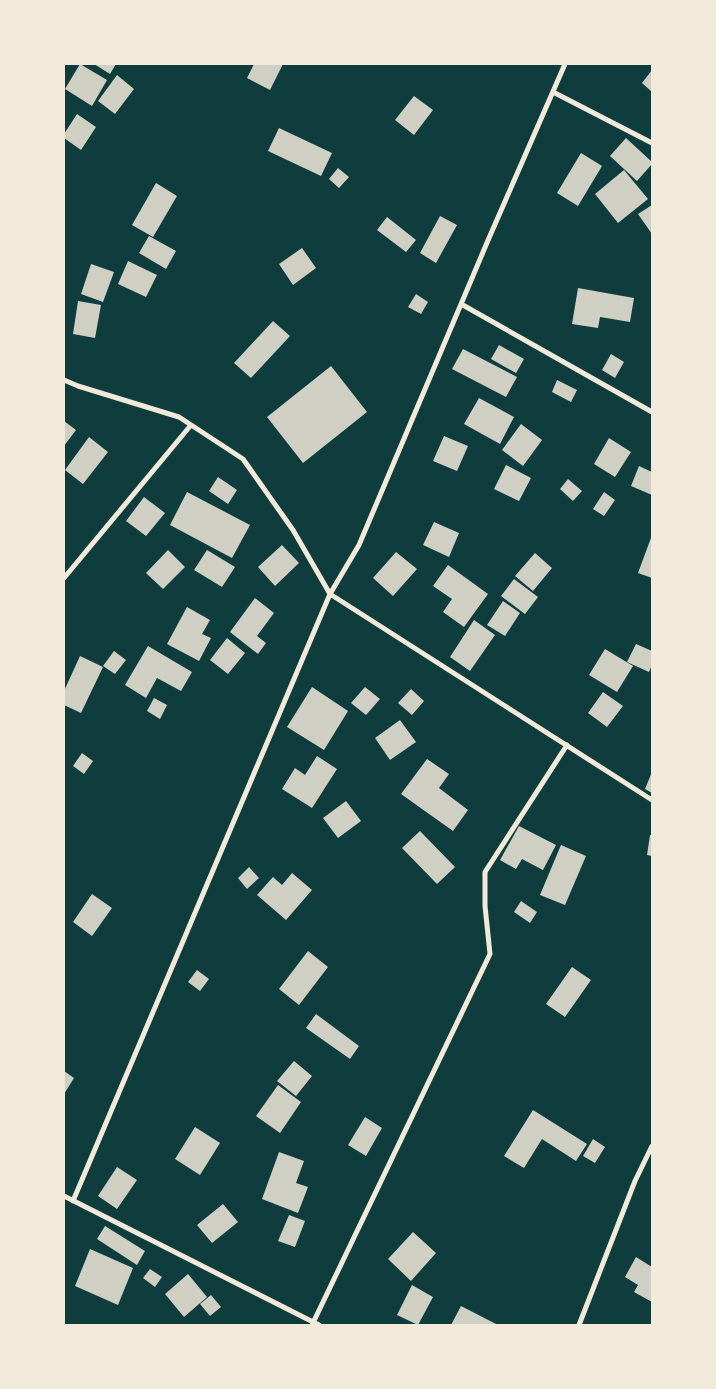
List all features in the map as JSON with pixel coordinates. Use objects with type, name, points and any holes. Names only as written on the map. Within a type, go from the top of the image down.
[{"type":"street","points":[[73,1201],[330,594],[359,544],[565,64]]},
{"type":"street","points":[[553,92],[652,143]]},
{"type":"street","points":[[461,304],[652,412]]},
{"type":"street","points":[[64,380],[179,417],[243,458],[293,530],[330,594],[652,800]]},
{"type":"street","points":[[64,578],[191,425]]},
{"type":"street","points":[[312,1324],[490,954],[485,906],[486,872],[567,746]]},
{"type":"street","points":[[579,1325],[635,1181],[652,1146]]},
{"type":"street","points":[[64,1196],[312,1324],[319,1325]]},
{"type":"building","points":[[80,64],[107,80],[92,106],[65,89]]},
{"type":"building","points":[[94,64],[116,64],[110,74]]},
{"type":"building","points":[[254,64],[283,64],[270,90],[247,78]]},
{"type":"building","points":[[652,70],[652,92],[642,83]]},
{"type":"building","points":[[117,75],[134,89],[115,114],[98,101]]},
{"type":"building","points":[[414,96],[433,110],[414,135],[395,120]]},
{"type":"building","points":[[77,114],[96,127],[81,150],[64,138],[64,134]]},
{"type":"building","points":[[279,128],[332,153],[321,176],[268,151]]},
{"type":"building","points":[[626,138],[652,162],[637,181],[610,156]]},
{"type":"building","points":[[581,153],[602,166],[578,206],[557,193]]},
{"type":"building","points":[[338,168],[349,177],[339,188],[329,179]]},
{"type":"building","points":[[624,170],[648,199],[618,223],[595,194]]},
{"type":"building","points":[[156,183],[177,196],[153,237],[132,225]]},
{"type":"building","points":[[652,205],[652,234],[638,214]]},
{"type":"building","points":[[440,216],[457,225],[436,263],[420,253]]},
{"type":"building","points":[[387,217],[416,240],[406,252],[377,230]]},
{"type":"building","points":[[149,236],[176,251],[166,269],[139,253]]},
{"type":"building","points":[[302,248],[316,268],[293,285],[279,264]]},
{"type":"building","points":[[128,261],[157,275],[146,297],[118,284]]},
{"type":"building","points":[[91,264],[114,272],[103,302],[81,294]]},
{"type":"building","points":[[578,288],[634,298],[630,322],[600,317],[598,328],[572,324]]},
{"type":"building","points":[[416,294],[428,302],[421,314],[408,307]]},
{"type":"building","points":[[78,301],[101,305],[95,338],[73,334]]},
{"type":"building","points":[[273,321],[290,336],[251,378],[234,363]]},
{"type":"building","points":[[499,345],[524,359],[516,373],[491,359]]},
{"type":"building","points":[[463,349],[517,377],[506,397],[452,369]]},
{"type":"building","points":[[611,354],[624,362],[615,378],[602,370]]},
{"type":"building","points":[[331,366],[367,412],[303,463],[267,417]]},
{"type":"building","points":[[557,380],[577,390],[571,402],[552,392]]},
{"type":"building","points":[[479,398],[514,417],[500,444],[464,424]]},
{"type":"building","points":[[64,421],[76,430],[64,446]]},
{"type":"building","points":[[521,424],[542,440],[523,466],[502,450]]},
{"type":"building","points":[[444,436],[468,446],[457,471],[433,461]]},
{"type":"building","points":[[89,437],[108,452],[83,484],[65,470]]},
{"type":"building","points":[[609,438],[631,452],[615,477],[594,464]]},
{"type":"building","points":[[506,465],[531,478],[519,501],[494,489]]},
{"type":"building","points":[[639,466],[652,472],[652,495],[631,486]]},
{"type":"building","points":[[218,477],[237,490],[228,504],[209,491]]},
{"type":"building","points":[[568,479],[582,491],[573,501],[560,489]]},
{"type":"building","points":[[187,492],[250,525],[232,558],[170,525]]},
{"type":"building","points":[[604,492],[615,500],[604,516],[593,509]]},
{"type":"building","points":[[144,497],[165,513],[146,536],[126,521]]},
{"type":"building","points":[[434,522],[459,533],[449,557],[423,545]]},
{"type":"building","points":[[652,535],[652,578],[638,573]]},
{"type":"building","points":[[282,545],[299,563],[275,586],[258,567]]},
{"type":"building","points":[[168,550],[185,567],[163,589],[146,573]]},
{"type":"building","points":[[207,550],[235,567],[222,587],[194,570]]},
{"type":"building","points":[[396,552],[417,569],[393,596],[373,578]]},
{"type":"building","points":[[535,553],[552,568],[533,591],[515,576]]},
{"type":"building","points":[[448,565],[488,594],[464,627],[443,612],[452,599],[433,586]]},
{"type":"building","points":[[514,579],[538,597],[525,614],[501,596]]},
{"type":"building","points":[[255,598],[274,613],[257,636],[266,643],[258,654],[230,632]]},
{"type":"building","points":[[503,601],[520,613],[505,636],[487,625]]},
{"type":"building","points":[[187,607],[210,620],[202,634],[211,638],[199,661],[167,644]]},
{"type":"building","points":[[474,620],[495,635],[470,671],[450,657]]},
{"type":"building","points":[[227,638],[245,653],[228,674],[210,660]]},
{"type":"building","points":[[636,644],[652,651],[652,665],[649,672],[627,662]]},
{"type":"building","points":[[148,646],[192,672],[181,691],[157,678],[146,698],[125,685]]},
{"type":"building","points":[[605,649],[633,666],[617,692],[589,675]]},
{"type":"building","points":[[114,651],[126,660],[115,674],[103,666]]},
{"type":"building","points":[[80,656],[103,667],[81,713],[64,705],[64,691]]},
{"type":"building","points":[[312,687],[348,711],[324,750],[287,727]]},
{"type":"building","points":[[365,687],[380,699],[366,715],[351,703]]},
{"type":"building","points":[[411,689],[424,701],[412,715],[398,703]]},
{"type":"building","points":[[603,692],[623,706],[607,727],[588,713]]},
{"type":"building","points":[[154,698],[167,705],[160,719],[147,711]]},
{"type":"building","points":[[400,720],[416,742],[390,760],[375,738]]},
{"type":"building","points":[[82,753],[93,761],[84,774],[73,766]]},
{"type":"building","points":[[317,756],[337,769],[312,808],[282,789],[295,768],[305,775]]},
{"type":"building","points":[[427,759],[449,774],[439,788],[468,810],[453,831],[401,794]]},
{"type":"building","points":[[652,772],[652,793],[645,789]]},
{"type":"building","points":[[346,801],[361,821],[338,838],[323,818]]},
{"type":"building","points":[[519,826],[556,845],[543,870],[522,859],[516,869],[500,860]]},
{"type":"building","points":[[420,831],[455,867],[437,884],[402,848]]},
{"type":"building","points":[[650,835],[652,835],[652,856],[647,855]]},
{"type":"building","points":[[561,845],[586,856],[565,905],[540,895]]},
{"type":"building","points":[[249,867],[259,878],[247,889],[238,878]]},
{"type":"building","points":[[292,873],[312,890],[286,920],[257,895],[273,877],[282,885]]},
{"type":"building","points":[[92,894],[112,908],[92,936],[73,922]]},
{"type":"building","points":[[521,901],[537,912],[530,923],[514,912]]},
{"type":"building","points":[[308,951],[328,967],[299,1005],[279,989]]},
{"type":"building","points":[[572,967],[591,980],[565,1017],[546,1004]]},
{"type":"building","points":[[197,970],[209,979],[200,991],[188,982]]},
{"type":"building","points":[[316,1014],[359,1046],[350,1059],[306,1028]]},
{"type":"building","points":[[294,1061],[312,1076],[296,1096],[277,1081]]},
{"type":"building","points":[[64,1071],[74,1078],[64,1094]]},
{"type":"building","points":[[278,1085],[301,1102],[280,1133],[256,1116]]},
{"type":"building","points":[[533,1110],[587,1144],[576,1161],[542,1139],[524,1168],[504,1156]]},
{"type":"building","points":[[365,1117],[382,1128],[366,1156],[348,1145]]},
{"type":"building","points":[[195,1127],[220,1143],[200,1175],[175,1159]]},
{"type":"building","points":[[593,1139],[605,1147],[595,1163],[583,1156]]},
{"type":"building","points":[[279,1152],[304,1161],[296,1183],[308,1187],[298,1213],[262,1199]]},
{"type":"building","points":[[117,1167],[137,1180],[117,1209],[98,1196]]},
{"type":"building","points":[[223,1204],[238,1222],[212,1243],[197,1225]]},
{"type":"building","points":[[289,1215],[305,1221],[295,1247],[278,1241]]},
{"type":"building","points":[[105,1226],[145,1251],[137,1265],[97,1239]]},
{"type":"building","points":[[413,1232],[436,1253],[411,1281],[388,1259]]},
{"type":"building","points":[[90,1249],[133,1268],[118,1305],[75,1286]]},
{"type":"building","points":[[636,1257],[652,1267],[652,1302],[634,1292],[638,1285],[625,1277]]},
{"type":"building","points":[[150,1269],[162,1277],[155,1287],[143,1278]]},
{"type":"building","points":[[188,1274],[207,1297],[184,1317],[165,1294]]},
{"type":"building","points":[[412,1285],[433,1297],[418,1325],[397,1315]]},
{"type":"building","points":[[211,1295],[221,1307],[210,1316],[200,1304]]},
{"type":"building","points":[[461,1306],[498,1325],[451,1325]]}]
